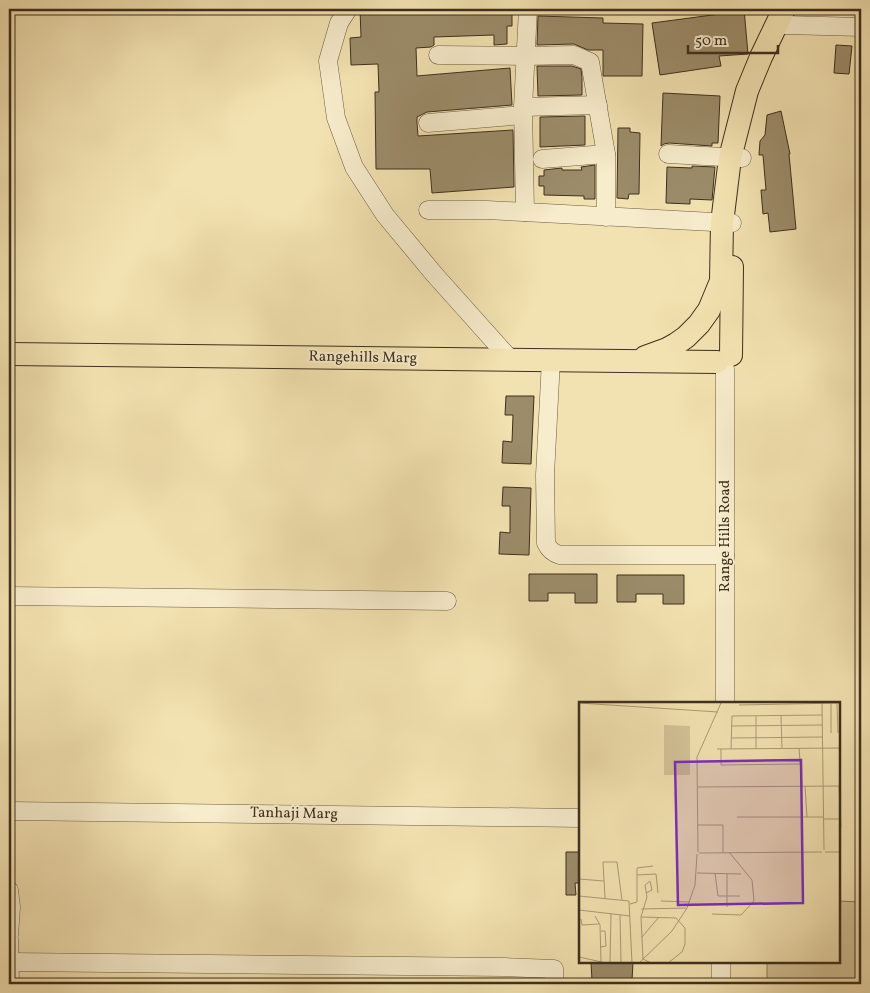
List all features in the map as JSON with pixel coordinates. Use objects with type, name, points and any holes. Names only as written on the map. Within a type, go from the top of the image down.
[{"type":"main road","points":[[723,360],[732,255],[727,223],[736,158],[746,136],[768,60],[787,14]]},
{"type":"main road","name":"Range Hills Road","points":[[723,360],[721,281],[727,223]]},
{"type":"main road","points":[[634,361],[667,350],[686,337],[709,310],[721,281]]},
{"type":"main road","name":"Rangehills Marg","points":[[9,354],[511,360],[723,360]]},
{"type":"street","points":[[348,9],[339,23],[328,61],[336,118],[354,167],[385,215],[434,274],[511,360]]},
{"type":"street","points":[[525,212],[523,111],[528,9]]},
{"type":"street","points":[[787,14],[861,27]]},
{"type":"street","points":[[438,55],[574,55],[590,62],[606,154],[606,217]]},
{"type":"street","points":[[428,123],[523,111],[598,105]]},
{"type":"street","points":[[542,160],[606,154]]},
{"type":"street","points":[[668,154],[736,158]]},
{"type":"street","points":[[428,210],[487,210],[727,223]]},
{"type":"street","points":[[551,360],[545,475],[546,543],[548,548],[560,554],[725,555]]},
{"type":"street","name":"Range Hills Road","points":[[723,360],[725,702]]},
{"type":"street","points":[[9,596],[447,601]]},
{"type":"street","name":"Tanhaji Marg","points":[[9,811],[579,818]]},
{"type":"street","points":[[9,890],[11,907],[9,935]]},
{"type":"street","points":[[9,939],[10,984]]},
{"type":"street","points":[[10,962],[537,968],[554,969],[554,984]]},
{"type":"street","points":[[721,963],[721,984]]},
{"type":"shaded area","points":[[840,901],[861,902],[861,984],[767,984],[767,963],[840,963]]},
{"type":"building","points":[[360,9],[385,9],[385,11],[512,9],[512,26],[507,26],[507,44],[494,45],[494,35],[434,37],[434,45],[431,47],[416,48],[417,76],[510,68],[512,105],[427,112],[417,117],[417,123],[418,136],[513,130],[514,187],[432,193],[430,169],[376,169],[375,92],[379,92],[378,64],[351,65],[350,38],[361,37]]},
{"type":"building","points":[[720,9],[744,9],[748,54],[719,56],[721,66],[660,75],[652,23],[720,14]]},
{"type":"building","points":[[538,16],[603,18],[603,23],[643,24],[642,76],[603,76],[603,50],[588,50],[574,44],[537,45]]},
{"type":"building","points":[[836,45],[852,46],[849,74],[834,73]]},
{"type":"building","points":[[537,66],[572,66],[581,69],[582,95],[538,96]]},
{"type":"building","points":[[663,93],[720,96],[718,143],[712,143],[712,146],[669,143],[661,146]]},
{"type":"building","points":[[781,111],[790,154],[796,229],[770,232],[768,213],[763,214],[761,190],[766,190],[763,155],[759,155],[760,141],[765,135],[767,115]]},
{"type":"building","points":[[585,116],[585,145],[540,147],[540,117]]},
{"type":"building","points":[[618,128],[630,128],[630,132],[640,133],[639,194],[629,194],[628,199],[617,198]]},
{"type":"building","points":[[595,165],[595,199],[584,199],[584,196],[544,195],[544,186],[539,186],[539,176],[544,176],[544,170],[562,168],[562,170],[582,170],[581,167]]},
{"type":"building","points":[[692,166],[715,167],[712,200],[690,199],[690,204],[666,203],[667,167],[692,168]]},
{"type":"building","points":[[506,396],[534,396],[531,464],[502,463],[503,441],[512,442],[513,415],[505,415]]},
{"type":"building","points":[[503,487],[531,488],[529,555],[499,554],[500,532],[510,533],[510,506],[502,506]]},
{"type":"building","points":[[529,574],[597,574],[597,603],[575,603],[575,593],[548,593],[548,601],[529,601]]},
{"type":"building","points":[[617,575],[684,575],[684,604],[663,604],[663,594],[636,594],[636,602],[617,602]]},
{"type":"building","points":[[566,852],[579,852],[579,883],[575,883],[576,895],[566,895]]},
{"type":"building","points":[[591,963],[633,963],[632,981],[592,981]]}]
